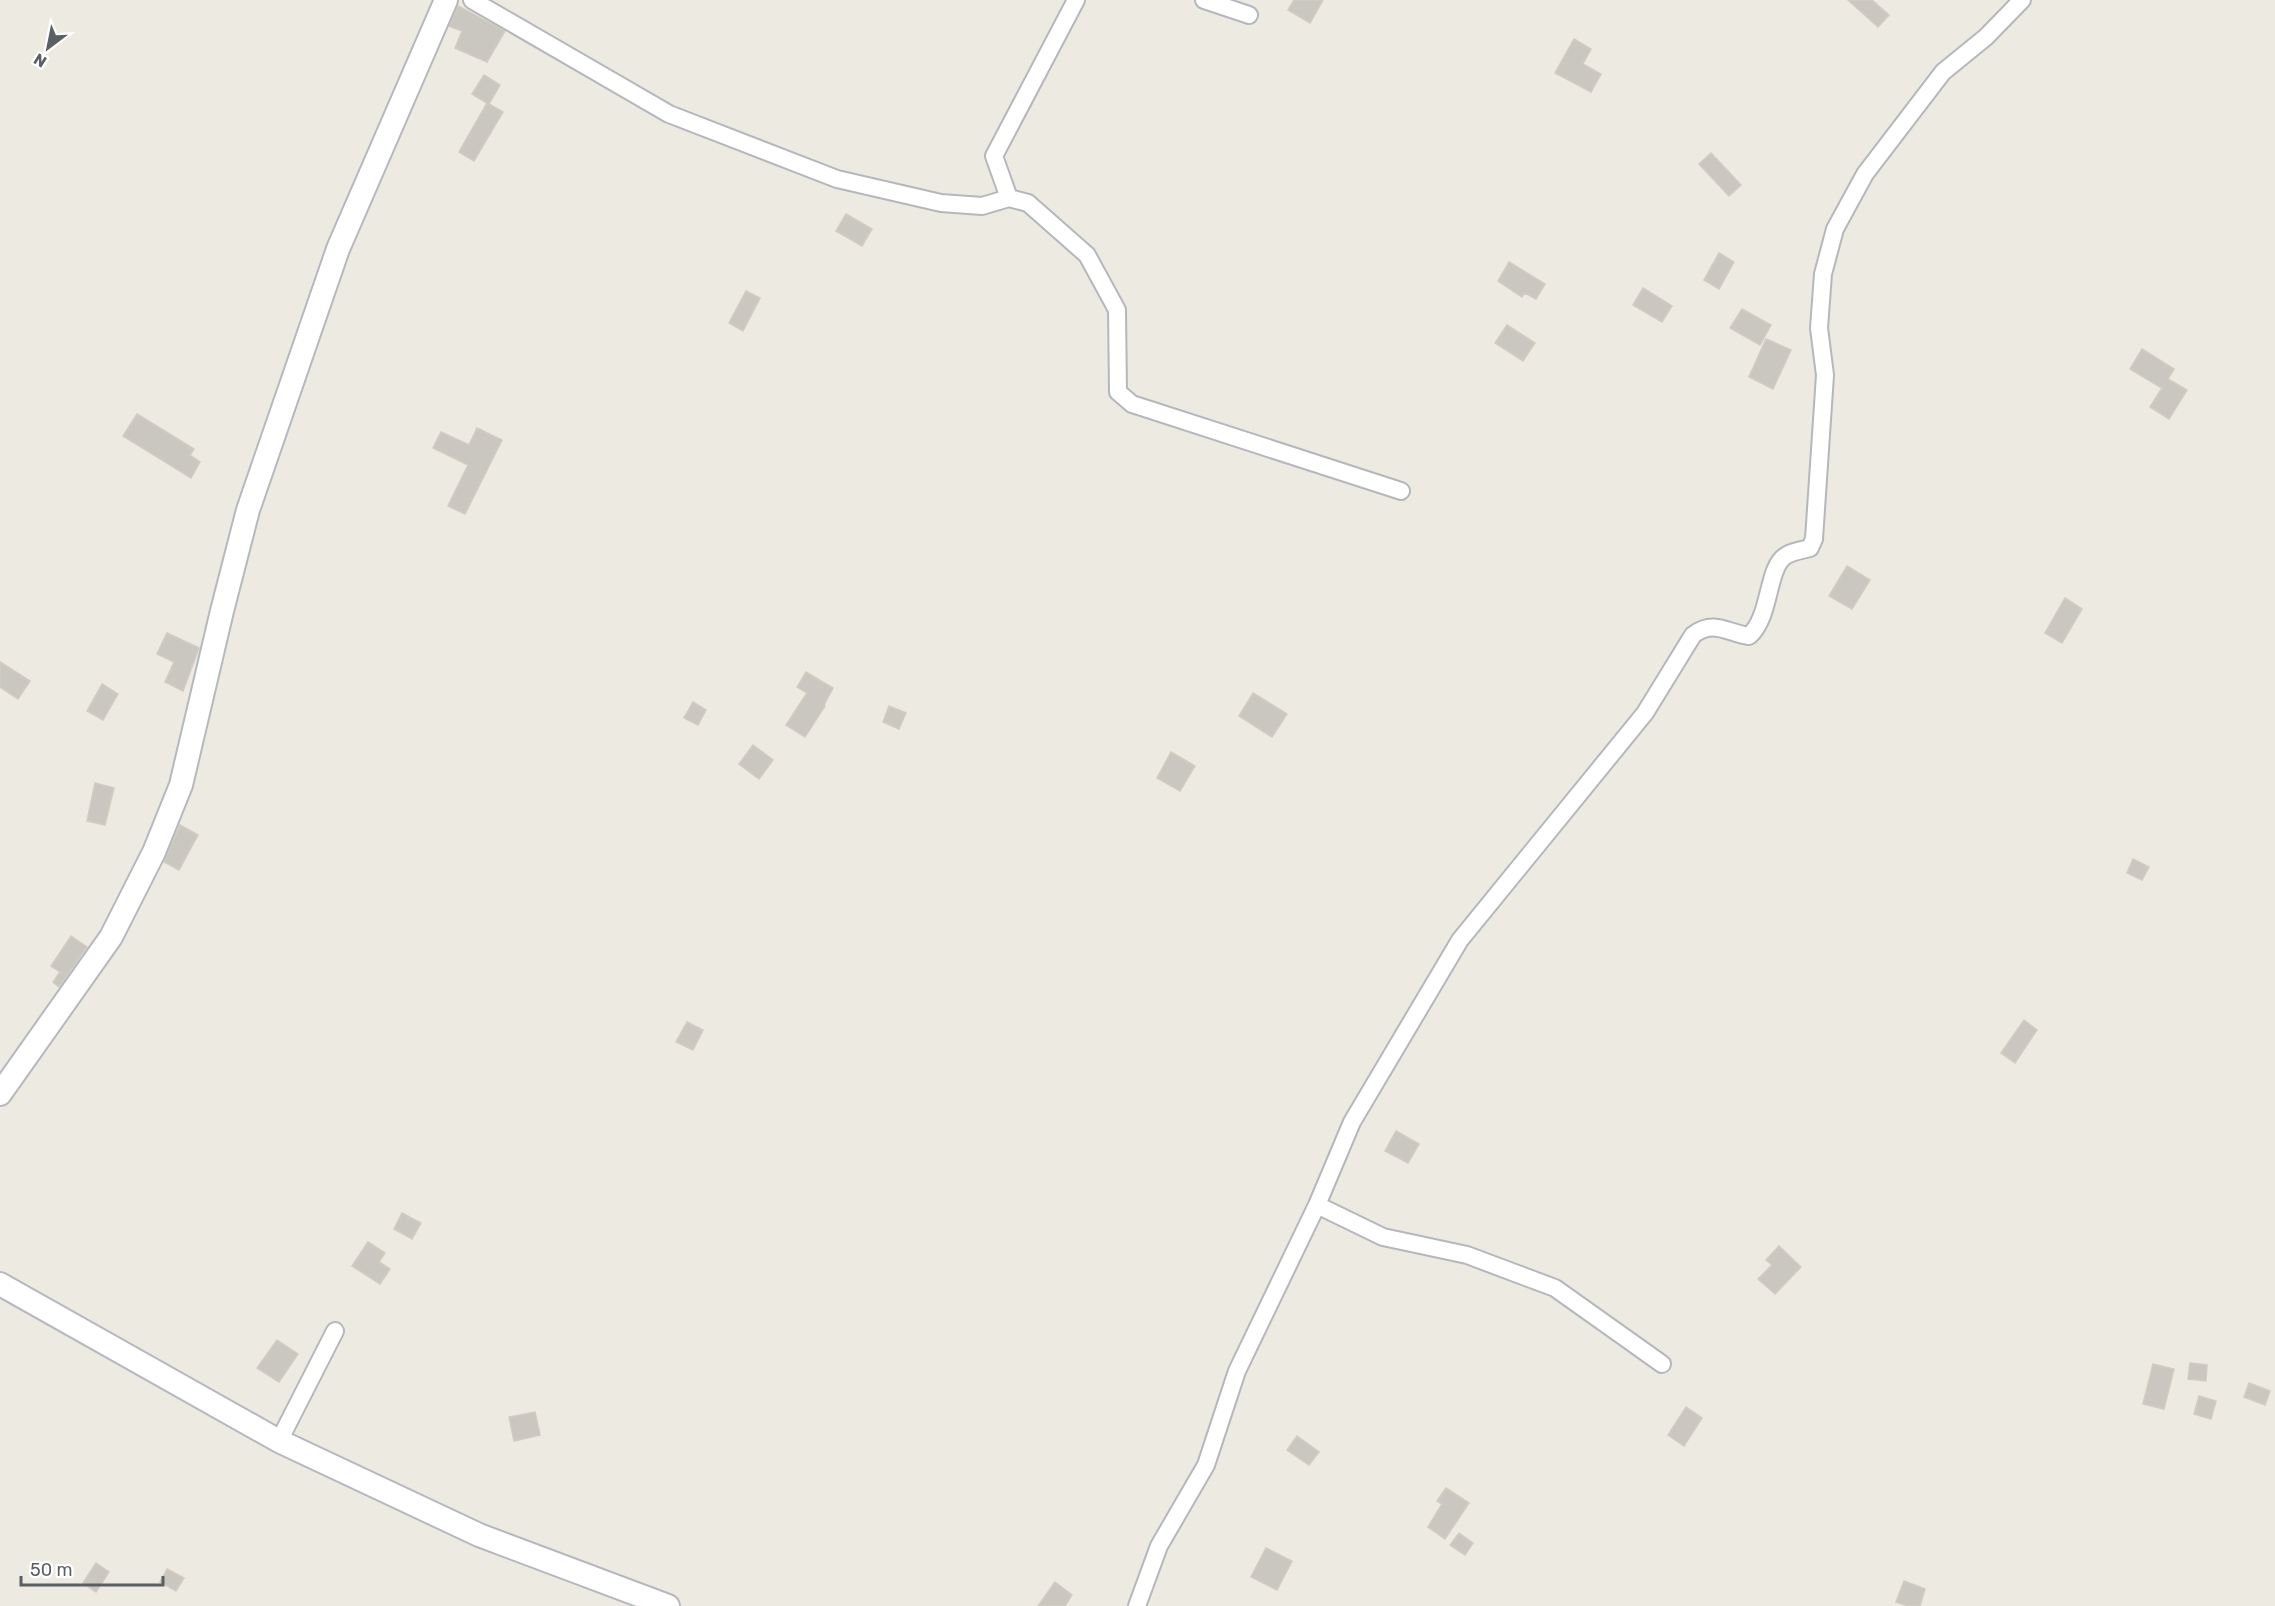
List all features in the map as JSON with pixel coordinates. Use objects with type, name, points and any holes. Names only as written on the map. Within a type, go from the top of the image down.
[{"type":"main road","points":[[0,1095],[111,937],[153,852],[180,785],[248,510],[338,249],[446,0]]},
{"type":"main road","points":[[0,1284],[279,1441],[479,1535],[668,1606]]},
{"type":"street","points":[[472,0],[669,114],[837,179],[941,203],[982,206],[1010,198],[1028,203],[1087,255],[1117,310],[1118,392],[1132,404],[1401,491]]},
{"type":"street","points":[[1010,198],[994,156],[1077,0]]},
{"type":"street","points":[[1204,0],[1249,15]]},
{"type":"street","points":[[1137,1606],[1159,1546],[1206,1465],[1237,1371],[1317,1205],[1352,1122],[1460,940],[1645,713],[1693,635],[1702,628],[1716,627],[1749,636],[1755,631],[1768,604],[1774,573],[1785,555],[1810,548],[1814,539],[1825,375],[1819,328],[1823,274],[1835,229],[1865,174],[1943,72],[1986,37],[2022,0]]},
{"type":"street","points":[[1317,1205],[1383,1237],[1467,1255],[1555,1288],[1662,1364]]},
{"type":"street","points":[[279,1441],[335,1331]]},
{"type":"building","points":[[1294,0],[1323,0],[1310,23],[1288,10]]},
{"type":"building","points":[[1848,0],[1872,0],[1889,15],[1878,27]]},
{"type":"building","points":[[458,6],[505,31],[487,62],[455,48],[462,31],[449,26]]},
{"type":"building","points":[[1574,39],[1591,49],[1583,64],[1601,74],[1591,92],[1555,73]]},
{"type":"building","points":[[484,75],[500,85],[489,104],[503,112],[474,161],[459,152],[487,103],[472,94]]},
{"type":"building","points":[[1711,153],[1741,185],[1729,196],[1699,164]]},
{"type":"building","points":[[846,214],[872,229],[862,246],[836,231]]},
{"type":"building","points":[[1719,253],[1734,262],[1719,289],[1704,280]]},
{"type":"building","points":[[1509,262],[1545,284],[1536,299],[1525,293],[1522,297],[1498,281]]},
{"type":"building","points":[[1643,288],[1672,306],[1662,322],[1633,305]]},
{"type":"building","points":[[746,291],[760,298],[743,331],[729,323]]},
{"type":"building","points":[[1742,309],[1771,325],[1760,345],[1730,328]]},
{"type":"building","points":[[1507,325],[1535,343],[1523,361],[1495,343]]},
{"type":"building","points":[[1766,339],[1791,350],[1773,389],[1749,377]]},
{"type":"building","points":[[2142,349],[2174,369],[2168,379],[2187,390],[2169,419],[2150,407],[2162,388],[2130,369]]},
{"type":"building","points":[[137,414],[194,449],[190,455],[200,462],[191,478],[123,436]]},
{"type":"building","points":[[477,428],[502,440],[465,514],[448,506],[468,465],[433,448],[441,432],[469,445]]},
{"type":"building","points":[[1847,566],[1870,580],[1852,609],[1829,596]]},
{"type":"building","points":[[2065,598],[2082,609],[2062,643],[2045,633]]},
{"type":"building","points":[[167,633],[199,648],[183,691],[165,682],[174,662],[157,654]]},
{"type":"building","points":[[0,662],[30,681],[18,699],[0,687]]},
{"type":"building","points":[[806,672],[833,688],[825,706],[805,737],[786,725],[807,693],[797,687]]},
{"type":"building","points":[[102,684],[118,694],[103,720],[87,711]]},
{"type":"building","points":[[1253,693],[1287,714],[1272,737],[1239,716]]},
{"type":"building","points":[[693,702],[706,710],[698,725],[684,718]]},
{"type":"building","points":[[889,706],[906,713],[899,729],[883,722]]},
{"type":"building","points":[[753,745],[773,760],[759,779],[739,764]]},
{"type":"building","points":[[1171,752],[1195,766],[1180,791],[1157,778]]},
{"type":"building","points":[[95,783],[114,788],[105,825],[87,821]]},
{"type":"building","points":[[180,825],[198,835],[179,870],[164,862]]},
{"type":"building","points":[[2133,859],[2149,867],[2142,880],[2127,873]]},
{"type":"building","points":[[71,936],[87,947],[59,987],[53,982],[60,972],[51,966]]},
{"type":"building","points":[[2024,1020],[2037,1030],[2015,1063],[2001,1053]]},
{"type":"building","points":[[687,1022],[703,1030],[693,1050],[676,1042]]},
{"type":"building","points":[[1396,1131],[1419,1144],[1408,1163],[1385,1151]]},
{"type":"building","points":[[402,1213],[421,1223],[412,1239],[394,1229]]},
{"type":"building","points":[[368,1242],[385,1253],[379,1262],[390,1269],[380,1284],[352,1266]]},
{"type":"building","points":[[1779,1246],[1801,1267],[1775,1294],[1758,1279],[1772,1265],[1766,1260]]},
{"type":"building","points":[[277,1340],[298,1354],[279,1382],[257,1368]]},
{"type":"building","points":[[2190,1363],[2207,1365],[2206,1381],[2188,1379]]},
{"type":"building","points":[[2153,1364],[2174,1369],[2164,1409],[2143,1404]]},
{"type":"building","points":[[2249,1383],[2270,1391],[2265,1405],[2244,1397]]},
{"type":"building","points":[[2199,1396],[2216,1401],[2211,1419],[2194,1414]]},
{"type":"building","points":[[1686,1407],[1702,1418],[1684,1446],[1668,1435]]},
{"type":"building","points":[[535,1412],[540,1435],[514,1441],[509,1417]]},
{"type":"building","points":[[1297,1436],[1319,1452],[1309,1465],[1287,1450]]},
{"type":"building","points":[[1446,1488],[1469,1503],[1445,1539],[1428,1527],[1442,1504],[1437,1501]]},
{"type":"building","points":[[1459,1533],[1473,1543],[1465,1555],[1450,1545]]},
{"type":"building","points":[[1266,1548],[1292,1561],[1277,1590],[1251,1577]]},
{"type":"building","points":[[96,1563],[109,1572],[96,1592],[83,1583]]},
{"type":"building","points":[[167,1569],[184,1578],[176,1591],[160,1582]]},
{"type":"building","points":[[1904,1581],[1925,1589],[1920,1606],[1908,1606],[1896,1602]]},
{"type":"building","points":[[1055,1582],[1072,1595],[1065,1606],[1038,1606]]}]
